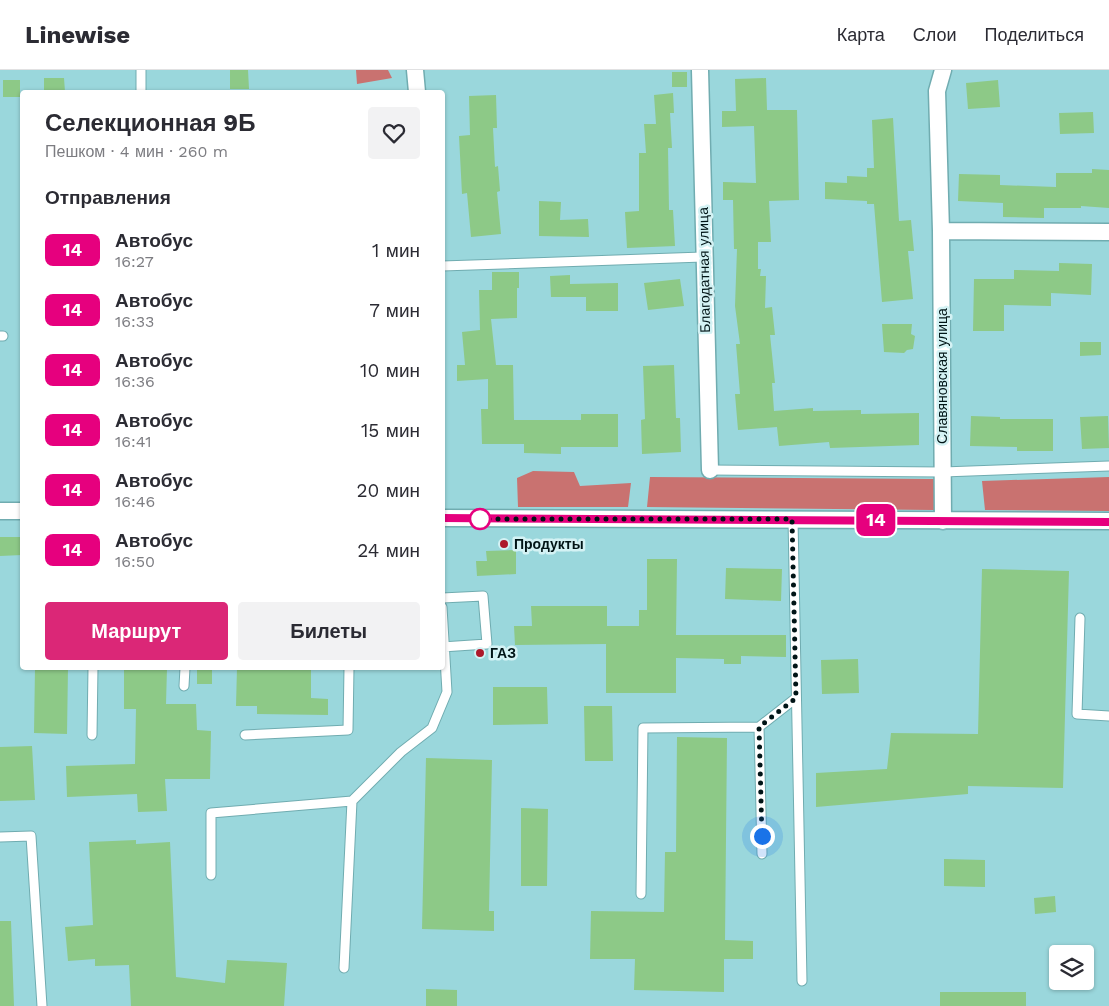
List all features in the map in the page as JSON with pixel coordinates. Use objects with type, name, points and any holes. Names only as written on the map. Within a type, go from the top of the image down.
[{"type":"street","points":[[415,70],[416,90]]},
{"type":"street","name":"Благодатная улица","points":[[700,70],[703,257],[710,470]]},
{"type":"street","name":"Славяновская улица","points":[[943,70],[937,91],[941,232],[943,521]]},
{"type":"street","points":[[941,232],[1109,232]]},
{"type":"street","points":[[0,511],[20,511]]},
{"type":"street","points":[[445,518],[1109,522]]},
{"type":"lane","points":[[141,70],[141,90]]},
{"type":"lane","points":[[445,266],[703,257]]},
{"type":"lane","points":[[710,470],[942,472],[1109,466]]},
{"type":"lane","points":[[792,519],[802,981]]},
{"type":"lane","points":[[445,598],[483,596],[487,644],[445,647]]},
{"type":"lane","points":[[1080,618],[1076,714],[1109,716]]},
{"type":"lane","points":[[211,875],[211,813],[352,801],[401,752],[432,728],[447,692],[445,662]]},
{"type":"lane","points":[[92,735],[93,670]]},
{"type":"lane","points":[[184,686],[185,670]]},
{"type":"lane","points":[[245,734],[348,730],[349,670]]},
{"type":"lane","points":[[641,894],[643,728],[759,727],[796,698]]},
{"type":"lane","points":[[759,727],[762,854]]},
{"type":"lane","points":[[344,968],[352,801]]},
{"type":"lane","points":[[0,837],[31,836],[42,1006]]},
{"type":"shaded area","points":[[356,70],[388,70],[392,78],[357,84]]},
{"type":"shaded area","points":[[533,471],[574,472],[580,486],[631,483],[628,507],[518,507],[517,478]]},
{"type":"shaded area","points":[[650,477],[935,479],[934,510],[647,507]]},
{"type":"shaded area","points":[[1109,477],[1109,511],[985,510],[982,481]]},
{"type":"building","points":[[230,70],[248,70],[249,89],[230,89]]},
{"type":"building","points":[[672,72],[687,72],[687,87],[672,87]]},
{"type":"building","points":[[44,78],[64,78],[65,90],[44,90]]},
{"type":"building","points":[[766,78],[767,110],[797,110],[799,200],[769,201],[771,242],[758,242],[758,269],[761,269],[760,276],[766,276],[765,308],[772,307],[775,335],[770,335],[775,383],[772,383],[774,411],[813,408],[813,411],[861,410],[861,414],[919,413],[919,445],[830,448],[829,442],[779,446],[777,427],[738,430],[735,394],[740,394],[736,344],[740,344],[735,306],[737,249],[734,249],[733,200],[723,200],[723,182],[756,183],[754,126],[722,127],[722,111],[736,111],[735,79]]},
{"type":"building","points":[[3,80],[20,80],[20,97],[3,97]]},
{"type":"building","points":[[998,80],[1000,107],[968,109],[966,83]]},
{"type":"building","points":[[673,93],[674,113],[670,113],[672,148],[668,148],[669,210],[673,210],[675,246],[627,248],[625,212],[639,211],[639,153],[646,153],[644,124],[656,124],[654,95]]},
{"type":"building","points":[[496,95],[497,128],[493,128],[495,167],[498,166],[500,191],[497,192],[501,234],[471,237],[467,193],[462,194],[459,136],[470,135],[469,96]]},
{"type":"building","points":[[1093,112],[1094,133],[1060,134],[1059,113]]},
{"type":"building","points":[[893,118],[899,221],[911,220],[914,251],[908,251],[913,299],[882,302],[874,204],[867,204],[867,201],[825,199],[825,182],[847,183],[847,176],[867,177],[867,168],[874,168],[872,120]]},
{"type":"building","points":[[1092,169],[1109,170],[1109,208],[1081,206],[1081,208],[1044,208],[1044,218],[1003,217],[1003,203],[958,201],[959,174],[1000,175],[1000,185],[1056,187],[1056,173],[1092,173]]},
{"type":"building","points":[[539,201],[561,202],[560,220],[588,219],[589,237],[539,236]]},
{"type":"building","points":[[1059,263],[1092,264],[1091,295],[1051,293],[1051,306],[1004,305],[1004,331],[973,331],[974,279],[1014,279],[1014,270],[1059,271]]},
{"type":"building","points":[[492,272],[519,272],[517,318],[491,319],[496,365],[513,365],[514,420],[581,420],[581,414],[618,414],[618,447],[561,447],[561,454],[524,453],[524,444],[482,444],[481,409],[488,409],[488,379],[457,381],[457,365],[465,365],[462,332],[480,330],[479,290],[492,290]]},
{"type":"building","points":[[570,275],[570,284],[618,283],[618,311],[586,311],[586,297],[551,297],[550,276]]},
{"type":"building","points":[[680,279],[684,306],[648,310],[644,283]]},
{"type":"building","points":[[882,324],[912,324],[911,334],[915,336],[913,349],[907,350],[904,353],[884,352]]},
{"type":"building","points":[[1080,342],[1101,342],[1101,355],[1080,356]]},
{"type":"building","points":[[674,365],[676,418],[680,418],[681,452],[642,454],[641,420],[645,419],[643,366]]},
{"type":"building","points":[[971,416],[1000,417],[1000,419],[1053,419],[1053,451],[1017,451],[1017,447],[970,446]]},
{"type":"building","points":[[1108,416],[1109,448],[1082,449],[1080,417]]},
{"type":"building","points":[[0,537],[20,537],[20,555],[0,556]]},
{"type":"building","points":[[516,550],[516,574],[477,576],[476,561],[487,561],[486,551]]},
{"type":"building","points":[[647,559],[677,559],[676,635],[786,635],[786,657],[741,656],[741,664],[724,664],[724,659],[676,658],[676,693],[606,693],[606,644],[515,645],[514,626],[532,626],[531,606],[607,606],[607,626],[639,626],[639,610],[647,610]]},
{"type":"building","points":[[726,568],[782,569],[781,601],[725,599]]},
{"type":"building","points":[[982,569],[1069,571],[1063,788],[968,786],[968,794],[816,807],[816,773],[887,769],[891,733],[978,734]]},
{"type":"building","points":[[858,659],[859,693],[822,694],[821,660]]},
{"type":"building","points":[[35,670],[68,670],[67,734],[34,733]]},
{"type":"building","points":[[124,670],[167,670],[166,704],[196,704],[197,730],[211,731],[210,779],[165,779],[167,811],[138,812],[137,794],[67,797],[66,766],[135,764],[136,709],[124,709]]},
{"type":"building","points":[[197,670],[212,670],[212,684],[197,684]]},
{"type":"building","points":[[237,670],[311,670],[311,698],[328,699],[328,715],[257,714],[257,706],[236,706]]},
{"type":"building","points":[[493,687],[547,687],[548,724],[493,725]]},
{"type":"building","points":[[584,706],[612,706],[613,761],[585,761]]},
{"type":"building","points":[[677,737],[727,738],[725,940],[753,941],[753,959],[724,959],[724,992],[634,990],[635,959],[590,959],[591,911],[664,912],[665,852],[676,852]]},
{"type":"building","points":[[32,746],[35,800],[0,801],[0,747]]},
{"type":"building","points":[[426,758],[492,760],[489,911],[494,911],[494,931],[422,929]]},
{"type":"building","points":[[521,808],[548,809],[547,886],[521,886]]},
{"type":"building","points":[[136,840],[136,844],[170,842],[176,977],[225,983],[227,960],[287,963],[284,1006],[131,1006],[129,965],[95,966],[95,959],[68,961],[65,927],[93,925],[89,842]]},
{"type":"building","points":[[944,859],[985,860],[985,887],[944,886]]},
{"type":"building","points":[[1055,896],[1056,912],[1035,914],[1034,898]]},
{"type":"building","points":[[0,921],[11,921],[14,1006],[0,1006]]},
{"type":"building","points":[[426,989],[457,990],[457,1006],[426,1006]]},
{"type":"building","points":[[940,992],[1026,992],[1026,1006],[940,1006]]},
{"type":"bus line","name":"14","points":[[445,518],[1109,522]]},
{"type":"place","name":"Продукты","points":[[504,544]]},
{"type":"place","name":"ГАЗ","points":[[480,653]]},
{"type":"route","points":[[480,519],[792,519],[796,698],[759,727],[762,836]]}]
